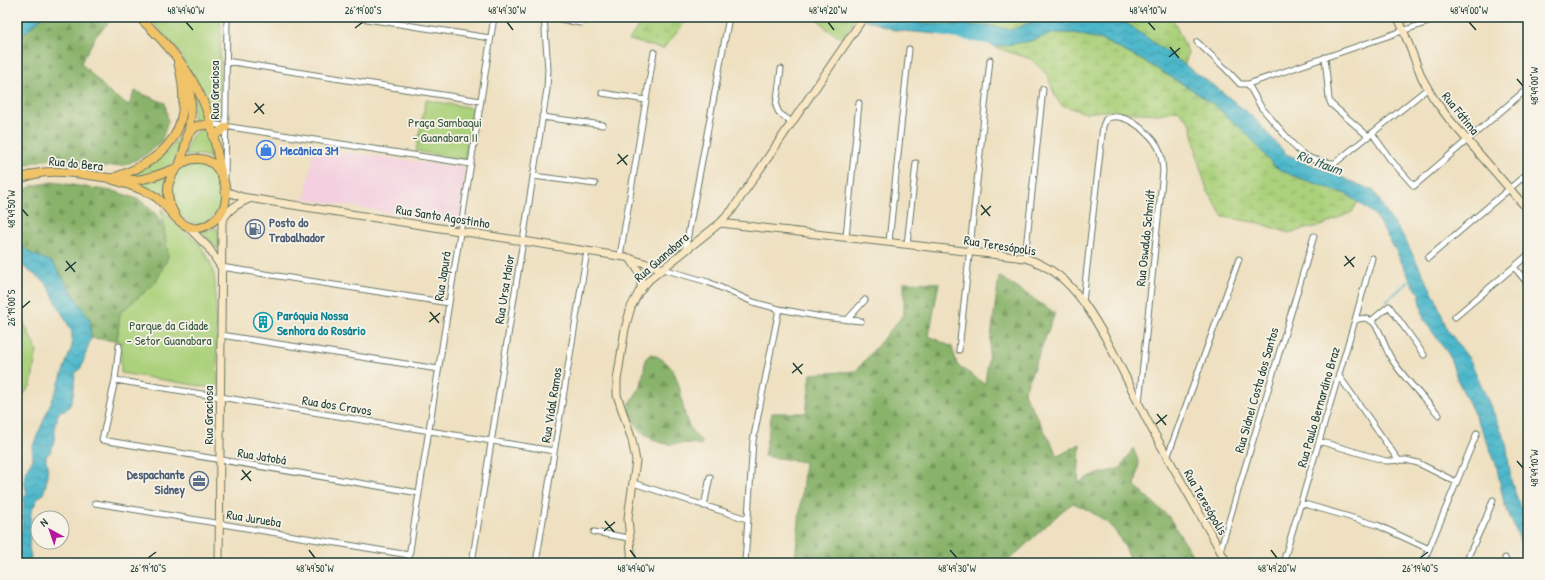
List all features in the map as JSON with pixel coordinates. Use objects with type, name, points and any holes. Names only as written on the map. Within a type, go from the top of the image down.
[{"type":"main road","points":[[139,17],[156,33],[185,67],[204,105],[214,137],[226,198],[224,207],[210,223],[199,228],[193,228],[185,225]]},
{"type":"main road","name":"Rua Guanabara","points":[[632,563],[628,510],[636,467],[632,440],[619,402],[617,380],[628,318],[636,297],[640,290],[663,269],[720,223],[740,200],[864,17]]},
{"type":"main road","name":"Rua Fátima","points":[[1398,17],[1427,89],[1449,119],[1528,210]]},
{"type":"main road","points":[[173,53],[185,74],[191,92],[191,104],[186,136],[178,167],[171,177],[169,201],[175,215],[208,247],[221,267]]},
{"type":"main road","points":[[111,179],[127,173],[153,159],[166,148],[176,133],[182,115],[184,102],[184,90],[178,62]]},
{"type":"main road","points":[[186,136],[197,126],[210,124]]},
{"type":"main road","points":[[214,137],[226,127]]},
{"type":"main road","points":[[178,167],[190,160],[204,159],[215,166],[224,187]]},
{"type":"main road","name":"Rua do Bera","points":[[17,181],[31,174],[43,171],[57,171],[111,179],[144,179],[178,167]]},
{"type":"main road","name":"Rua do Bera","points":[[111,179],[156,197],[175,215]]},
{"type":"main road","name":"Rua Santo Agostinho","points":[[224,187],[236,196],[251,199],[620,256],[663,269]]},
{"type":"main road","name":"Rua Graciosa","points":[[219,563],[222,222],[234,206],[251,199]]},
{"type":"main road","points":[[210,223],[222,222]]},
{"type":"main road","name":"Rua Teresópolis","points":[[720,223],[1025,258],[1038,262],[1053,270],[1083,302],[1108,344],[1167,458],[1227,563]]},
{"type":"main road","points":[[630,258],[641,275],[640,290]]},
{"type":"street","name":"Rua Graciosa","points":[[224,187],[227,17]]},
{"type":"street","points":[[354,17],[490,38]]},
{"type":"street","name":"Rua Japurá","points":[[408,563],[494,17]]},
{"type":"street","name":"Rua Ursa Maior","points":[[472,563],[548,80],[544,17]]},
{"type":"street","points":[[552,17],[580,23],[587,17]]},
{"type":"street","points":[[685,251],[730,17]]},
{"type":"street","points":[[1197,42],[1240,84],[1248,84],[1443,17]]},
{"type":"street","points":[[889,242],[910,49]]},
{"type":"street","points":[[620,256],[654,52]]},
{"type":"street","points":[[1325,57],[1329,99],[1331,104],[1370,134],[1414,186],[1528,88]]},
{"type":"street","points":[[959,350],[990,60]]},
{"type":"street","points":[[226,61],[480,101]]},
{"type":"street","points":[[781,68],[776,106],[779,113],[793,122]]},
{"type":"street","points":[[1248,84],[1261,107],[1297,149],[1312,159],[1331,163],[1335,163],[1427,89]]},
{"type":"street","points":[[1025,258],[1043,89]]},
{"type":"street","points":[[602,93],[646,100]]},
{"type":"street","points":[[846,238],[859,103]]},
{"type":"street","points":[[542,116],[603,125]]},
{"type":"street","name":"Rua Oswaldo Schmidt","points":[[1083,302],[1103,126],[1106,119],[1116,116],[1133,123],[1144,130],[1158,146],[1163,171],[1139,404]]},
{"type":"street","points":[[210,124],[470,164]]},
{"type":"street","points":[[907,244],[916,163]]},
{"type":"street","points":[[1428,258],[1528,172]]},
{"type":"street","points":[[533,176],[595,184]]},
{"type":"street","name":"Rua Sidnei Costa dos Santos","points":[[1220,551],[1314,236]]},
{"type":"street","name":"Rua Vidal Ramos","points":[[536,563],[587,251]]},
{"type":"street","points":[[1455,317],[1528,255]]},
{"type":"street","name":"Rua Paulo Bernardino Braz","points":[[1283,563],[1339,376],[1372,258]]},
{"type":"street","points":[[1167,458],[1239,259]]},
{"type":"street","points":[[221,267],[449,303]]},
{"type":"street","points":[[1514,267],[1528,284]]},
{"type":"street","name":"Rua Santo Agostinho","points":[[663,269],[708,282],[742,297],[779,309],[822,317],[861,321]]},
{"type":"street","points":[[847,320],[865,300]]},
{"type":"street","points":[[1371,321],[1389,306],[1424,355]]},
{"type":"street","points":[[745,563],[753,441],[779,309]]},
{"type":"street","points":[[1355,320],[1362,318],[1371,321],[1377,328],[1387,352],[1399,370],[1439,415]]},
{"type":"street","points":[[221,335],[438,369]]},
{"type":"street","points":[[115,380],[119,346]]},
{"type":"street","points":[[1339,376],[1399,461]]},
{"type":"street","name":"Rua dos Cravos","points":[[115,380],[554,451]]},
{"type":"street","name":"Rua Jatobá","points":[[115,380],[102,440],[419,493]]},
{"type":"street","points":[[1423,563],[1477,433]]},
{"type":"street","points":[[1319,441],[1386,461],[1406,460],[1418,463],[1456,482]]},
{"type":"street","points":[[704,506],[710,477]]},
{"type":"street","points":[[633,483],[747,519]]},
{"type":"street","points":[[1465,563],[1493,500]]},
{"type":"street","name":"Rua Jurueba","points":[[96,503],[409,555]]},
{"type":"street","points":[[1301,504],[1378,525],[1429,549]]},
{"type":"street","points":[[594,532],[629,538]]},
{"type":"shaded area","points":[[314,148],[465,168],[458,224],[305,199]]},
{"type":"green space","points":[[42,17],[107,17],[109,22],[96,36],[81,63],[111,94],[129,105],[135,91],[165,103],[168,121],[161,142],[144,156],[125,165],[103,167],[55,159],[38,161],[17,168],[17,38]]},
{"type":"green space","points":[[148,17],[221,17],[219,120],[212,120],[178,50]]},
{"type":"green space","points":[[644,17],[690,17],[663,49],[629,40]]},
{"type":"green space","points":[[816,17],[856,17],[843,39],[828,30]]},
{"type":"green space","points":[[901,17],[1043,17],[1012,30],[991,26],[922,23]]},
{"type":"green space","points":[[1118,17],[1172,17],[1188,53],[1185,65]]},
{"type":"green space","points":[[1055,33],[1074,33],[1102,40],[1144,61],[1191,89],[1217,107],[1249,136],[1274,166],[1291,175],[1346,194],[1358,202],[1352,212],[1323,225],[1288,233],[1260,223],[1223,217],[1207,190],[1198,160],[1191,124],[1178,110],[1158,114],[1105,111],[1086,113],[1061,105],[1055,96],[1048,76],[1031,59],[994,47],[1030,41]]},
{"type":"green space","points":[[194,94],[207,122],[193,126]]},
{"type":"green space","name":"Praça Sambaqui - Guanabara II","points":[[426,100],[473,108],[465,160],[416,151]]},
{"type":"green space","points":[[185,119],[188,120],[179,156],[169,166],[149,175],[135,177],[128,176],[147,167],[164,155],[177,139]]},
{"type":"green space","points":[[208,129],[215,159],[202,155],[185,156],[191,137],[197,131]]},
{"type":"green space","points":[[200,163],[214,170],[221,181],[223,193],[220,205],[214,215],[205,222],[195,223],[183,218],[178,212],[173,203],[171,192],[173,179],[180,170]]},
{"type":"green space","points":[[169,175],[166,201],[130,182],[146,182]]},
{"type":"green space","points":[[53,182],[117,192],[140,200],[154,212],[163,223],[168,257],[156,282],[120,313],[117,341],[91,338],[90,320],[52,262],[32,254],[17,241],[17,194],[32,186]]},
{"type":"green space","name":"Parque da Cidade - Setor Guanabara","points":[[161,208],[176,224],[200,244],[211,264],[215,279],[218,389],[121,373],[121,341],[117,341],[120,313],[156,282],[168,257]]},
{"type":"green space","points":[[218,229],[218,250],[202,231]]},
{"type":"green space","points":[[999,276],[1055,313],[1024,393],[1058,456],[1080,444],[1078,483],[1091,476],[1121,468],[1133,448],[1139,463],[1135,486],[1169,517],[1197,563],[1132,563],[1119,537],[1110,525],[1095,514],[1073,503],[1062,511],[1006,563],[802,563],[795,560],[805,462],[764,456],[772,413],[806,413],[811,374],[856,371],[904,314],[904,282],[939,283],[929,336],[952,347],[957,365],[985,384]]},
{"type":"green space","points":[[17,313],[21,317],[37,351],[31,385],[17,403]]},
{"type":"green space","points":[[651,354],[665,361],[673,371],[678,382],[687,420],[692,432],[702,441],[701,445],[689,443],[669,444],[656,441],[640,430],[631,419],[628,413],[630,403],[641,386],[646,358]]},
{"type":"water","points":[[17,17],[42,17],[17,38]]},
{"type":"water","points":[[859,17],[901,17],[922,23],[991,26],[1012,30],[1043,17],[1118,17],[1221,91],[1254,118],[1286,154],[1374,191],[1389,217],[1402,234],[1435,297],[1447,329],[1470,360],[1506,441],[1511,480],[1520,507],[1528,514],[1528,563],[1526,563],[1519,538],[1504,503],[1496,464],[1483,432],[1458,381],[1449,355],[1424,320],[1419,293],[1413,285],[1396,251],[1374,214],[1346,194],[1291,175],[1274,166],[1249,136],[1217,107],[1191,89],[1144,61],[1102,40],[1074,33],[1055,33],[1030,41],[994,47],[975,33],[936,34],[894,30]]},
{"type":"water","points":[[17,241],[32,254],[52,262],[90,320],[91,338],[81,368],[75,373],[71,404],[65,411],[61,410],[57,416],[53,446],[49,454],[46,456],[46,462],[48,464],[46,485],[43,494],[38,498],[32,510],[30,510],[29,548],[31,557],[28,563],[17,563],[17,551],[22,528],[24,497],[27,494],[25,476],[27,468],[33,459],[32,448],[58,386],[72,346],[72,332],[46,283],[17,262]]},
{"type":"waterway","name":"Rio Itaum","points":[[943,31],[996,40]]},
{"type":"waterway","points":[[1387,300],[1412,279]]},
{"type":"place","name":"Mecânica 3M","points":[[266,150]]},
{"type":"place","name":"Posto do Trabalhador","points":[[255,229]]},
{"type":"place","name":"Paróquia Nossa Senhora do Rosário","points":[[263,322]]},
{"type":"place","name":"Despachante Sidney","points":[[199,481]]}]
